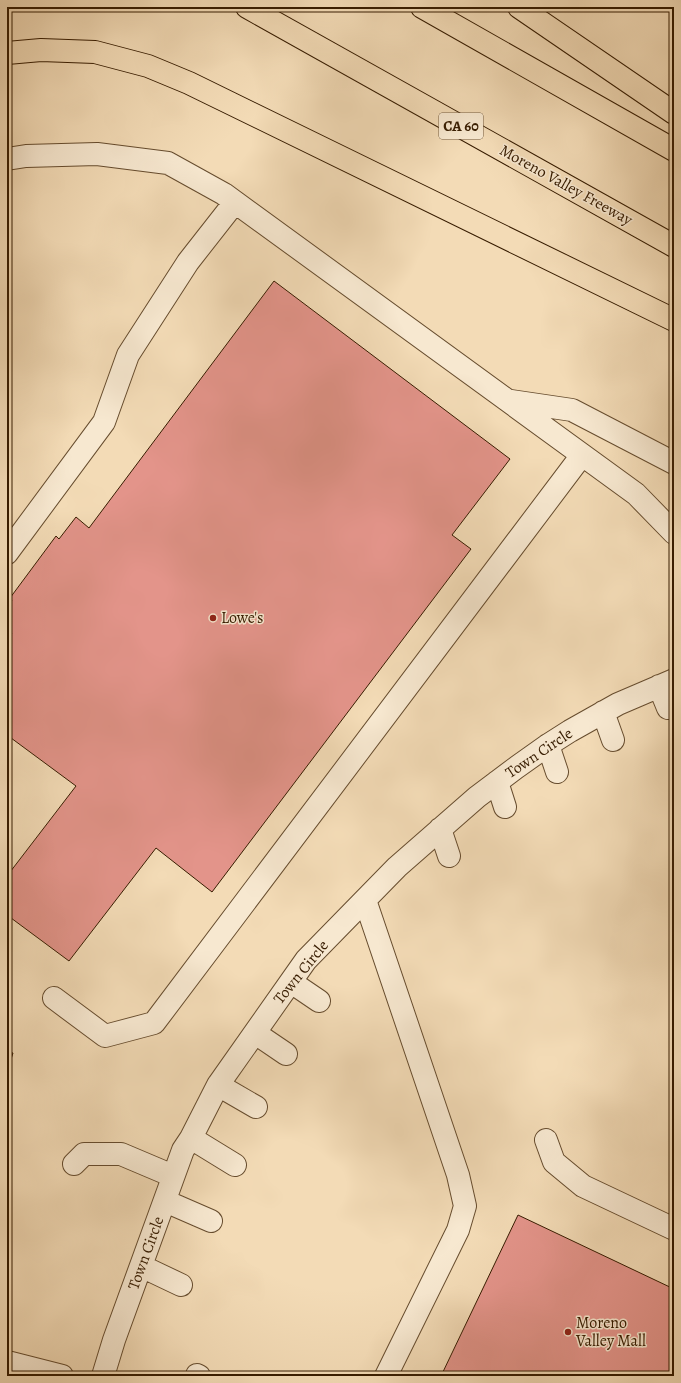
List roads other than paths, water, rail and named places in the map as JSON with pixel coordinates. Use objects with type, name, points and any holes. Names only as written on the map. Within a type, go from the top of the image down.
[{"type":"highway","name":"Moreno Valley Freeway","points":[[247,7],[674,246]]},
{"type":"highway","points":[[422,7],[674,150]]},
{"type":"highway","points":[[519,7],[674,113]]},
{"type":"highway","points":[[7,53],[41,50],[95,52],[148,66],[189,83],[674,320]]},
{"type":"street","points":[[7,159],[26,156],[97,154],[168,163],[224,194],[636,494],[674,533]]},
{"type":"street","points":[[7,553],[104,422],[128,355],[188,262],[235,202]]},
{"type":"street","points":[[508,401],[572,410],[674,463]]},
{"type":"street","points":[[54,998],[106,1036],[154,1023],[582,455]]},
{"type":"street","points":[[667,683],[668,708]]},
{"type":"street","name":"Town Circle","points":[[103,1376],[114,1340],[183,1150],[191,1138],[218,1085],[306,960],[397,867],[497,782],[548,745],[602,712],[667,683]]},
{"type":"street","points":[[602,712],[613,740]]},
{"type":"street","points":[[548,745],[557,772]]},
{"type":"street","points":[[497,782],[505,807]]},
{"type":"street","points":[[440,829],[449,856]]},
{"type":"street","points":[[366,900],[458,1175],[465,1206],[458,1230],[386,1376]]},
{"type":"street","points":[[291,982],[320,1001]]},
{"type":"street","points":[[254,1033],[286,1054]]},
{"type":"street","points":[[218,1085],[256,1108]]},
{"type":"street","points":[[191,1138],[235,1165]]},
{"type":"street","points":[[546,1140],[554,1162],[583,1186],[674,1229]]},
{"type":"street","points":[[74,1164],[84,1154],[121,1154],[173,1176]]},
{"type":"street","points":[[165,1201],[211,1221]]},
{"type":"street","points":[[141,1266],[181,1284]]},
{"type":"street","points":[[7,1362],[62,1376]]},
{"type":"place","name":"Lowe's","points":[[213,618]]},
{"type":"place","name":"Moreno Valley Mall","points":[[568,1332]]}]
